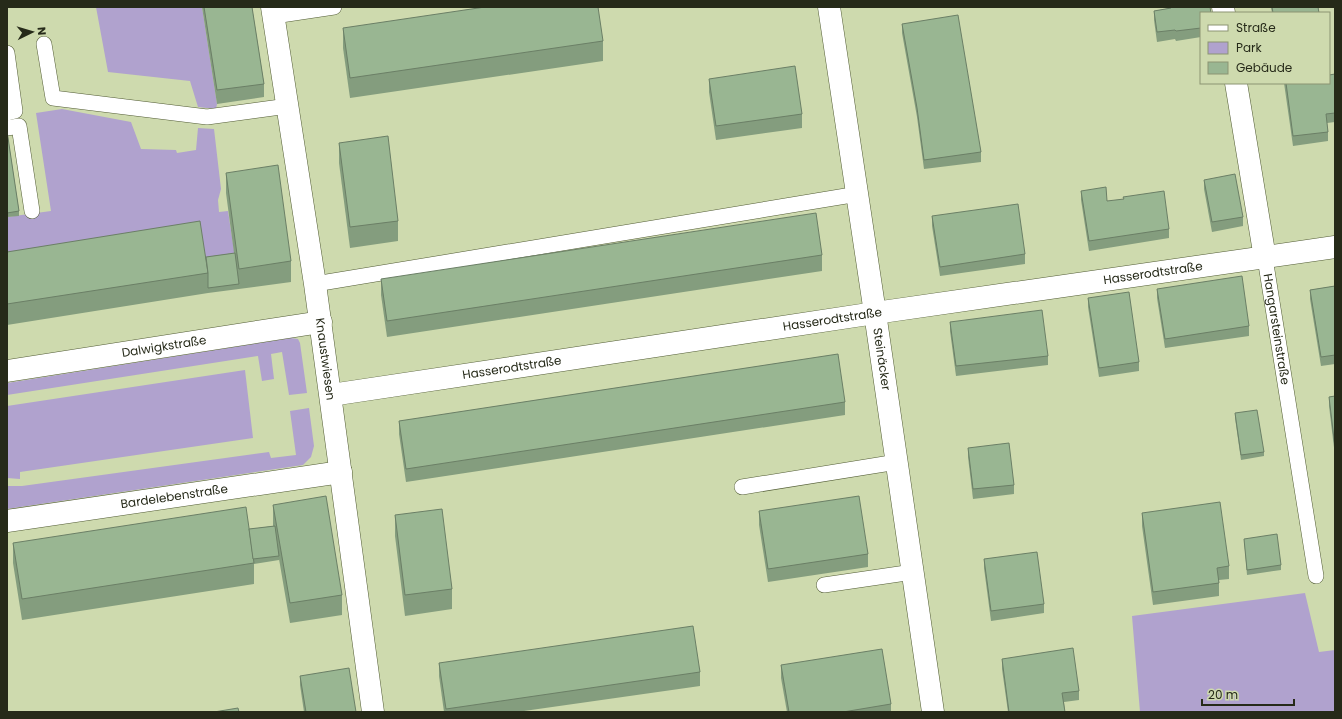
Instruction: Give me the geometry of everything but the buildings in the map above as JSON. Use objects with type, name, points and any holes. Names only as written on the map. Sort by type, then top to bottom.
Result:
[{"type":"street","name":"Steinäcker","points":[[830,7],[913,572],[932,712]]},
{"type":"street","name":"Knaustwiesen","points":[[273,11],[321,322],[373,712]]},
{"type":"street","name":"Hangarsteinstraße","points":[[1236,84],[1265,258]]},
{"type":"street","name":"Hasserodtstraße","points":[[331,395],[875,313],[1335,247]]},
{"type":"street","name":"Dalwigkstraße","points":[[7,371],[321,322]]},
{"type":"street","name":"Bardelebenstraße","points":[[7,521],[341,472]]},
{"type":"lane","points":[[273,11],[334,7]]},
{"type":"lane","points":[[44,44],[53,98],[207,117],[288,106]]},
{"type":"lane","points":[[7,53],[16,111],[7,113]]},
{"type":"lane","points":[[7,128],[19,126],[32,211]]},
{"type":"lane","points":[[315,284],[858,194]]},
{"type":"lane","name":"Hangarsteinstraße","points":[[1265,258],[1316,576]]},
{"type":"lane","points":[[742,487],[897,462]]},
{"type":"lane","points":[[824,585],[913,572]]},
{"type":"green space","points":[[96,7],[202,7],[217,104],[216,109],[198,107],[190,81],[108,72]]},
{"type":"green space","points":[[62,109],[131,122],[141,149],[176,150],[177,153],[196,150],[198,128],[214,129],[221,189],[218,200],[219,212],[228,211],[235,257],[7,272],[7,217],[51,211],[36,113]]},
{"type":"green space","points":[[291,338],[298,339],[300,343],[307,393],[289,395],[282,352],[271,354],[274,379],[262,381],[258,356],[7,395],[7,383]]},
{"type":"green space","points":[[245,370],[253,438],[20,472],[20,479],[7,478],[7,406]]},
{"type":"green space","points":[[309,408],[314,446],[311,457],[303,465],[7,509],[7,486],[22,486],[269,452],[271,458],[296,455],[290,411]]},
{"type":"green space","points":[[1305,593],[1319,652],[1335,650],[1335,712],[1140,712],[1132,616]]}]
